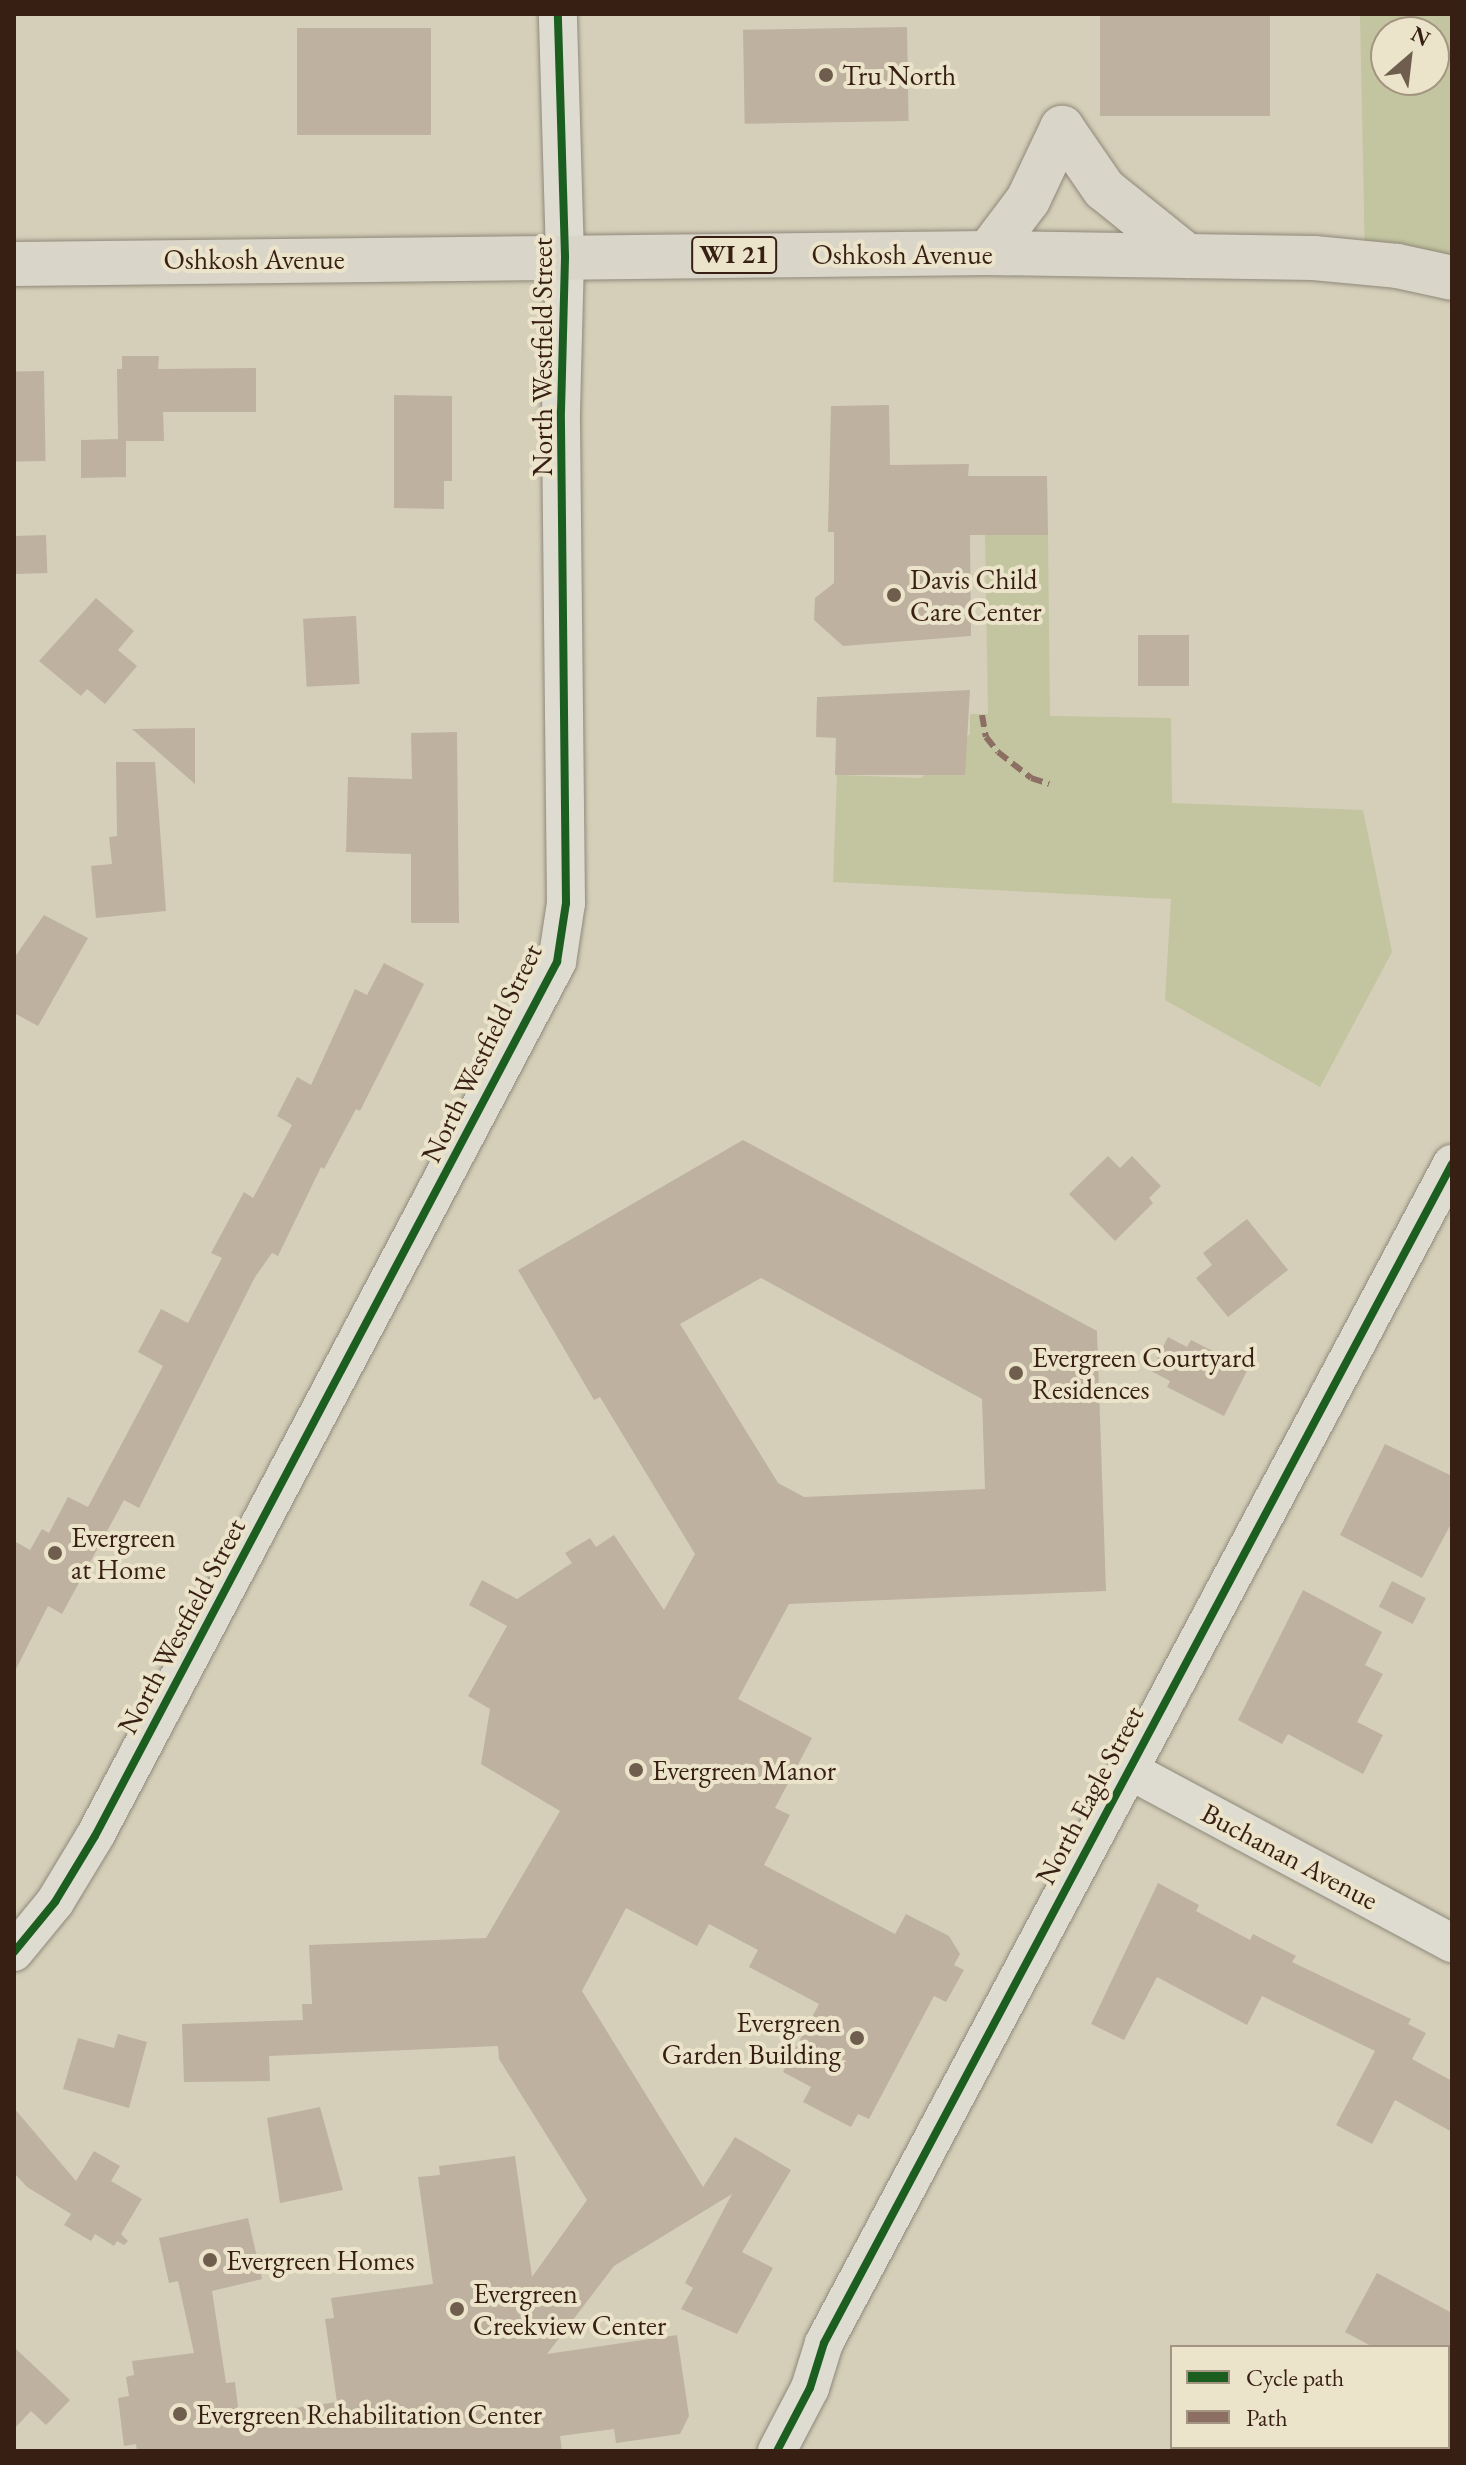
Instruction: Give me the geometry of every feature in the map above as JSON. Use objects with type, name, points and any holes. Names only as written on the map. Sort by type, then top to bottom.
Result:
[{"type":"main road","points":[[988,253],[1028,200],[1062,128],[1104,189],[1187,256]]},
{"type":"main road","name":"Oshkosh Avenue","points":[[14,264],[988,253],[1365,262],[1452,278]]},
{"type":"street","name":"North Westfield Street","points":[[14,1952],[55,1902],[99,1830],[557,962],[566,903],[565,256],[558,14]]},
{"type":"street","name":"North Eagle Street","points":[[777,2451],[810,2388],[824,2343],[1127,1769],[1452,1164]]},
{"type":"street","name":"Buchanan Avenue","points":[[1127,1769],[1452,1943]]},
{"type":"green space","points":[[1360,14],[1452,14],[1452,278],[1365,262]]},
{"type":"green space","points":[[985,535],[1048,535],[1050,716],[1171,718],[1172,803],[1363,810],[1392,952],[1320,1087],[1165,1000],[1171,899],[833,882],[837,775],[921,778],[970,734],[970,714],[988,714]]},
{"type":"building","points":[[1100,14],[1270,14],[1270,116],[1100,116]]},
{"type":"building","name":"Tru North","points":[[907,27],[909,121],[745,124],[743,30]]},
{"type":"building","points":[[297,28],[431,28],[431,135],[297,135]]},
{"type":"building","points":[[122,356],[159,356],[158,369],[256,368],[256,412],[163,412],[164,441],[126,441],[126,477],[81,478],[81,440],[118,439],[117,369],[122,369]]},
{"type":"building","points":[[44,371],[46,461],[16,462],[14,372]]},
{"type":"building","points":[[394,395],[452,396],[452,481],[444,481],[444,509],[394,508]]},
{"type":"building","name":"Davis Child Care Center","points":[[889,405],[890,465],[969,464],[968,476],[1047,476],[1048,535],[970,535],[971,636],[843,646],[814,620],[815,598],[834,583],[834,532],[828,532],[831,406]]},
{"type":"building","points":[[46,535],[47,573],[15,574],[14,536]]},
{"type":"building","points":[[96,598],[134,631],[118,650],[137,666],[105,704],[87,689],[81,696],[39,661]]},
{"type":"building","points":[[356,616],[360,684],[307,687],[303,619]]},
{"type":"building","points":[[1138,635],[1189,635],[1189,686],[1138,686]]},
{"type":"building","points":[[970,690],[965,775],[835,775],[836,738],[816,737],[817,697]]},
{"type":"building","points":[[195,728],[195,784],[132,729]]},
{"type":"building","points":[[457,732],[459,923],[411,923],[411,854],[346,852],[348,777],[412,779],[411,733]]},
{"type":"building","points":[[116,762],[155,762],[166,911],[96,918],[91,866],[112,864],[109,837],[117,836]]},
{"type":"building","points":[[44,915],[88,938],[38,1026],[14,1013],[14,958]]},
{"type":"building","points":[[384,963],[424,984],[360,1111],[356,1109],[324,1169],[321,1167],[278,1256],[272,1253],[255,1277],[139,1508],[124,1500],[62,1614],[48,1606],[14,1673],[14,1541],[30,1550],[42,1529],[49,1533],[68,1497],[88,1507],[163,1366],[138,1352],[161,1309],[188,1323],[222,1258],[211,1253],[244,1192],[253,1198],[292,1125],[277,1116],[297,1077],[311,1085],[355,989],[367,995]]},
{"type":"building","points":[[743,1140],[1097,1331],[1106,1591],[789,1604],[738,1699],[812,1738],[775,1808],[790,1815],[764,1865],[895,1934],[906,1914],[949,1936],[960,1954],[954,1965],[964,1970],[946,2002],[934,1996],[869,2119],[858,2114],[851,2127],[803,2102],[811,2087],[783,2072],[819,2004],[749,1967],[758,1950],[709,1924],[697,1946],[626,1908],[582,1991],[703,2187],[735,2137],[791,2170],[742,2252],[773,2268],[737,2334],[681,2309],[693,2288],[685,2283],[732,2194],[614,2266],[547,2354],[677,2335],[689,2416],[680,2434],[616,2443],[614,2429],[560,2436],[562,2451],[137,2451],[136,2444],[124,2446],[118,2398],[129,2396],[126,2377],[134,2375],[132,2361],[194,2353],[178,2281],[169,2283],[159,2238],[248,2218],[262,2279],[212,2291],[226,2383],[235,2382],[239,2416],[337,2402],[325,2319],[334,2318],[331,2298],[433,2284],[418,2177],[440,2175],[439,2166],[515,2156],[532,2277],[587,2200],[499,2059],[498,2046],[269,2056],[270,2081],[184,2082],[182,2024],[303,2020],[302,2004],[312,2004],[309,1945],[486,1938],[560,1811],[481,1764],[490,1709],[468,1696],[507,1626],[469,1605],[482,1580],[517,1599],[572,1563],[565,1553],[590,1538],[596,1547],[614,1535],[664,1610],[695,1554],[600,1397],[594,1400],[518,1270]],"holes":[[[761,1278],[982,1399],[985,1489],[804,1497],[778,1483],[680,1324]]]},
{"type":"building","points":[[1108,1156],[1120,1168],[1132,1156],[1161,1186],[1149,1198],[1153,1203],[1115,1241],[1069,1194]]},
{"type":"building","points":[[1247,1219],[1288,1270],[1228,1317],[1196,1278],[1212,1265],[1203,1253]]},
{"type":"building","points":[[1168,1337],[1187,1347],[1191,1340],[1248,1369],[1224,1416],[1167,1387],[1170,1381],[1151,1371]]},
{"type":"building","points":[[1385,1444],[1452,1476],[1452,1522],[1422,1578],[1340,1535]]},
{"type":"building","points":[[1392,1581],[1426,1598],[1413,1624],[1379,1607]]},
{"type":"building","points":[[1303,1590],[1382,1632],[1365,1665],[1383,1674],[1357,1722],[1383,1735],[1363,1774],[1288,1734],[1282,1744],[1238,1720]]},
{"type":"building","points":[[1158,1883],[1199,1905],[1196,1911],[1250,1940],[1253,1934],[1296,1956],[1292,1962],[1411,2019],[1408,2024],[1426,2033],[1412,2059],[1452,2081],[1452,2132],[1395,2100],[1372,2144],[1336,2125],[1375,2051],[1262,1996],[1247,2025],[1157,1977],[1124,2040],[1091,2024]]},
{"type":"building","points":[[118,2034],[147,2042],[129,2108],[63,2089],[78,2038],[114,2048]]},
{"type":"building","name":"Evergreen Homes","points":[[320,2107],[343,2190],[280,2203],[267,2118]]},
{"type":"building","points":[[14,2108],[76,2181],[94,2151],[120,2166],[111,2181],[142,2199],[121,2234],[128,2241],[124,2245],[117,2241],[114,2246],[95,2234],[91,2241],[64,2225],[71,2214],[27,2187],[14,2173]]},
{"type":"building","points":[[1377,2273],[1452,2313],[1452,2347],[1369,2345],[1345,2332]]},
{"type":"building","points":[[14,2347],[70,2400],[46,2425],[31,2411],[14,2429]]},
{"type":"marked path","points":[[982,715],[986,737],[998,752],[1031,778],[1049,784]]},
{"type":"cycle path","points":[[14,1952],[55,1902],[95,1836],[557,962],[566,903],[561,411],[565,256],[558,14]]},
{"type":"cycle path","points":[[777,2451],[810,2388],[824,2343],[1452,1164]]},
{"type":"place","name":"Tru North","points":[[826,75]]},
{"type":"place","name":"Davis Child Care Center","points":[[894,595]]},
{"type":"place","name":"Evergreen Courtyard Residences","points":[[1016,1373]]},
{"type":"place","name":"Evergreen at Home","points":[[55,1553]]},
{"type":"place","name":"Evergreen Manor","points":[[636,1770]]},
{"type":"place","name":"Evergreen Garden Building","points":[[857,2038]]},
{"type":"place","name":"Evergreen Homes","points":[[210,2260]]},
{"type":"place","name":"Evergreen Creekview Center","points":[[457,2309]]},
{"type":"place","name":"Evergreen Rehabilitation Center","points":[[180,2414]]}]
